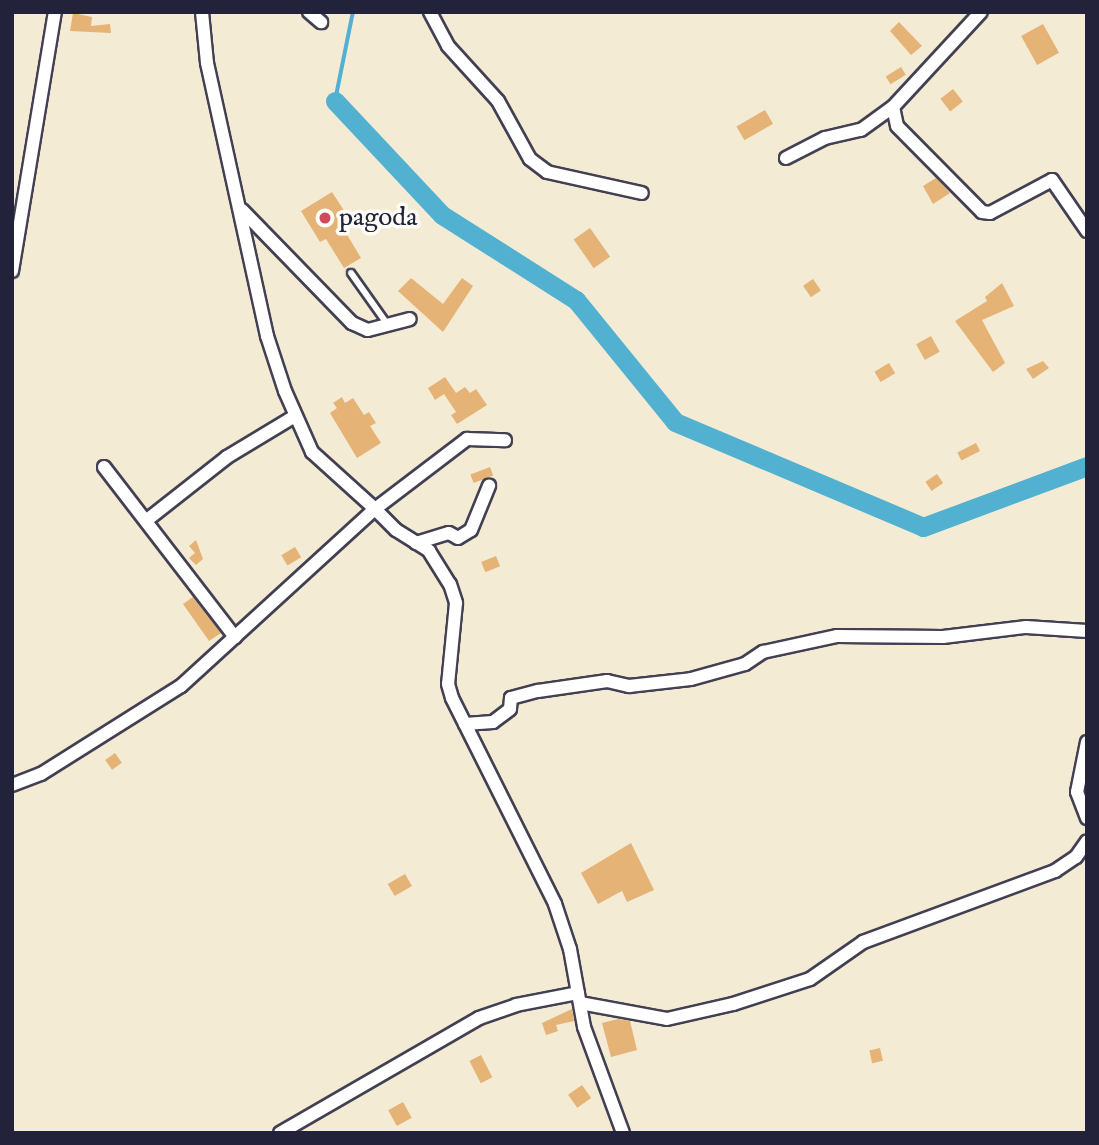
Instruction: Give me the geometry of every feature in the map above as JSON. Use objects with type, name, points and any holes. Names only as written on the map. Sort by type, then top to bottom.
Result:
[{"type":"street","points":[[12,271],[55,12]]},
{"type":"street","points":[[202,12],[207,63],[267,336],[295,416],[312,452],[444,569],[453,594],[448,684],[465,724],[555,904],[591,1051],[623,1133]]},
{"type":"street","points":[[309,12],[321,22]]},
{"type":"street","points":[[430,12],[448,46],[498,101],[530,159],[547,172],[642,193]]},
{"type":"street","points":[[786,158],[825,138],[861,130],[893,107],[981,12]]},
{"type":"street","points":[[893,107],[897,126],[982,212],[990,214],[1052,180],[1087,231]]},
{"type":"street","points":[[239,206],[267,240],[352,323],[368,330],[410,319]]},
{"type":"street","points":[[148,520],[227,457],[295,416]]},
{"type":"street","points":[[12,785],[41,774],[181,686],[375,509],[467,439],[505,440]]},
{"type":"street","points":[[104,467],[148,520],[235,638]]},
{"type":"street","points":[[416,543],[449,533],[458,538],[471,530],[489,486]]},
{"type":"street","points":[[465,724],[492,722],[510,709],[511,698],[538,691],[607,681],[629,686],[691,678],[745,664],[763,652],[837,636],[943,637],[1026,627],[1087,631]]},
{"type":"street","points":[[1087,742],[1077,792],[1087,818]]},
{"type":"street","points":[[280,1133],[479,1018],[516,1005],[579,998],[667,1018],[733,1004],[810,979],[863,942],[1055,871],[1076,857],[1087,841]]},
{"type":"lane","points":[[351,273],[389,326]]},
{"type":"building","points":[[73,13],[92,17],[91,26],[110,24],[111,33],[70,31]]},
{"type":"building","points":[[899,22],[922,46],[911,55],[890,31]]},
{"type":"building","points":[[1043,24],[1059,53],[1037,65],[1021,36]]},
{"type":"building","points":[[901,67],[906,75],[891,84],[886,77]]},
{"type":"building","points":[[953,89],[963,102],[950,111],[940,99]]},
{"type":"building","points":[[765,110],[773,124],[744,140],[736,126]]},
{"type":"building","points":[[936,178],[950,193],[933,204],[923,186]]},
{"type":"building","points":[[332,192],[352,223],[343,228],[361,258],[344,268],[326,239],[320,242],[301,211]]},
{"type":"building","points":[[590,228],[610,257],[594,268],[574,239]]},
{"type":"building","points":[[411,278],[443,304],[462,278],[473,286],[443,332],[398,291]]},
{"type":"building","points":[[813,279],[821,291],[811,297],[803,286]]},
{"type":"building","points":[[1002,283],[1014,306],[982,320],[1005,363],[993,372],[955,321],[987,301],[985,297]]},
{"type":"building","points":[[931,336],[940,352],[925,360],[916,344]]},
{"type":"building","points":[[1043,361],[1049,368],[1033,379],[1026,369]]},
{"type":"building","points":[[889,363],[895,373],[881,382],[874,372]]},
{"type":"building","points":[[445,377],[456,393],[465,387],[470,393],[476,389],[487,405],[457,424],[451,415],[456,412],[444,394],[435,400],[428,388]]},
{"type":"building","points":[[342,397],[345,403],[353,398],[364,415],[369,412],[376,423],[370,426],[381,443],[357,458],[330,413],[337,408],[333,403]]},
{"type":"building","points":[[976,443],[980,451],[961,461],[957,453]]},
{"type":"building","points":[[490,467],[493,475],[474,483],[470,475]]},
{"type":"building","points":[[937,474],[943,483],[932,491],[925,482]]},
{"type":"building","points":[[196,540],[203,559],[196,565],[189,558],[195,553],[189,546]]},
{"type":"building","points":[[295,547],[301,557],[287,566],[281,555]]},
{"type":"building","points":[[496,556],[500,566],[485,572],[481,562]]},
{"type":"building","points":[[193,597],[221,633],[209,641],[183,604]]},
{"type":"building","points":[[115,753],[122,763],[112,770],[105,760]]},
{"type":"building","points":[[631,843],[654,890],[627,902],[622,891],[598,904],[581,873]]},
{"type":"building","points":[[405,874],[412,886],[395,896],[388,884]]},
{"type":"building","points":[[572,1009],[574,1021],[556,1025],[558,1031],[546,1035],[542,1023]]},
{"type":"building","points":[[618,1019],[630,1021],[637,1050],[611,1057],[602,1023]]},
{"type":"building","points":[[880,1048],[883,1061],[872,1063],[869,1050]]},
{"type":"building","points":[[481,1055],[492,1077],[481,1083],[469,1061]]},
{"type":"building","points":[[582,1085],[591,1098],[577,1108],[568,1095]]},
{"type":"building","points":[[403,1102],[412,1118],[397,1126],[388,1110]]},
{"type":"waterway","points":[[335,101],[353,12]]},
{"type":"waterway","points":[[335,101],[442,215],[576,300],[675,422],[923,527],[1087,466]]},
{"type":"place","name":"pagoda","points":[[325,218]]}]
